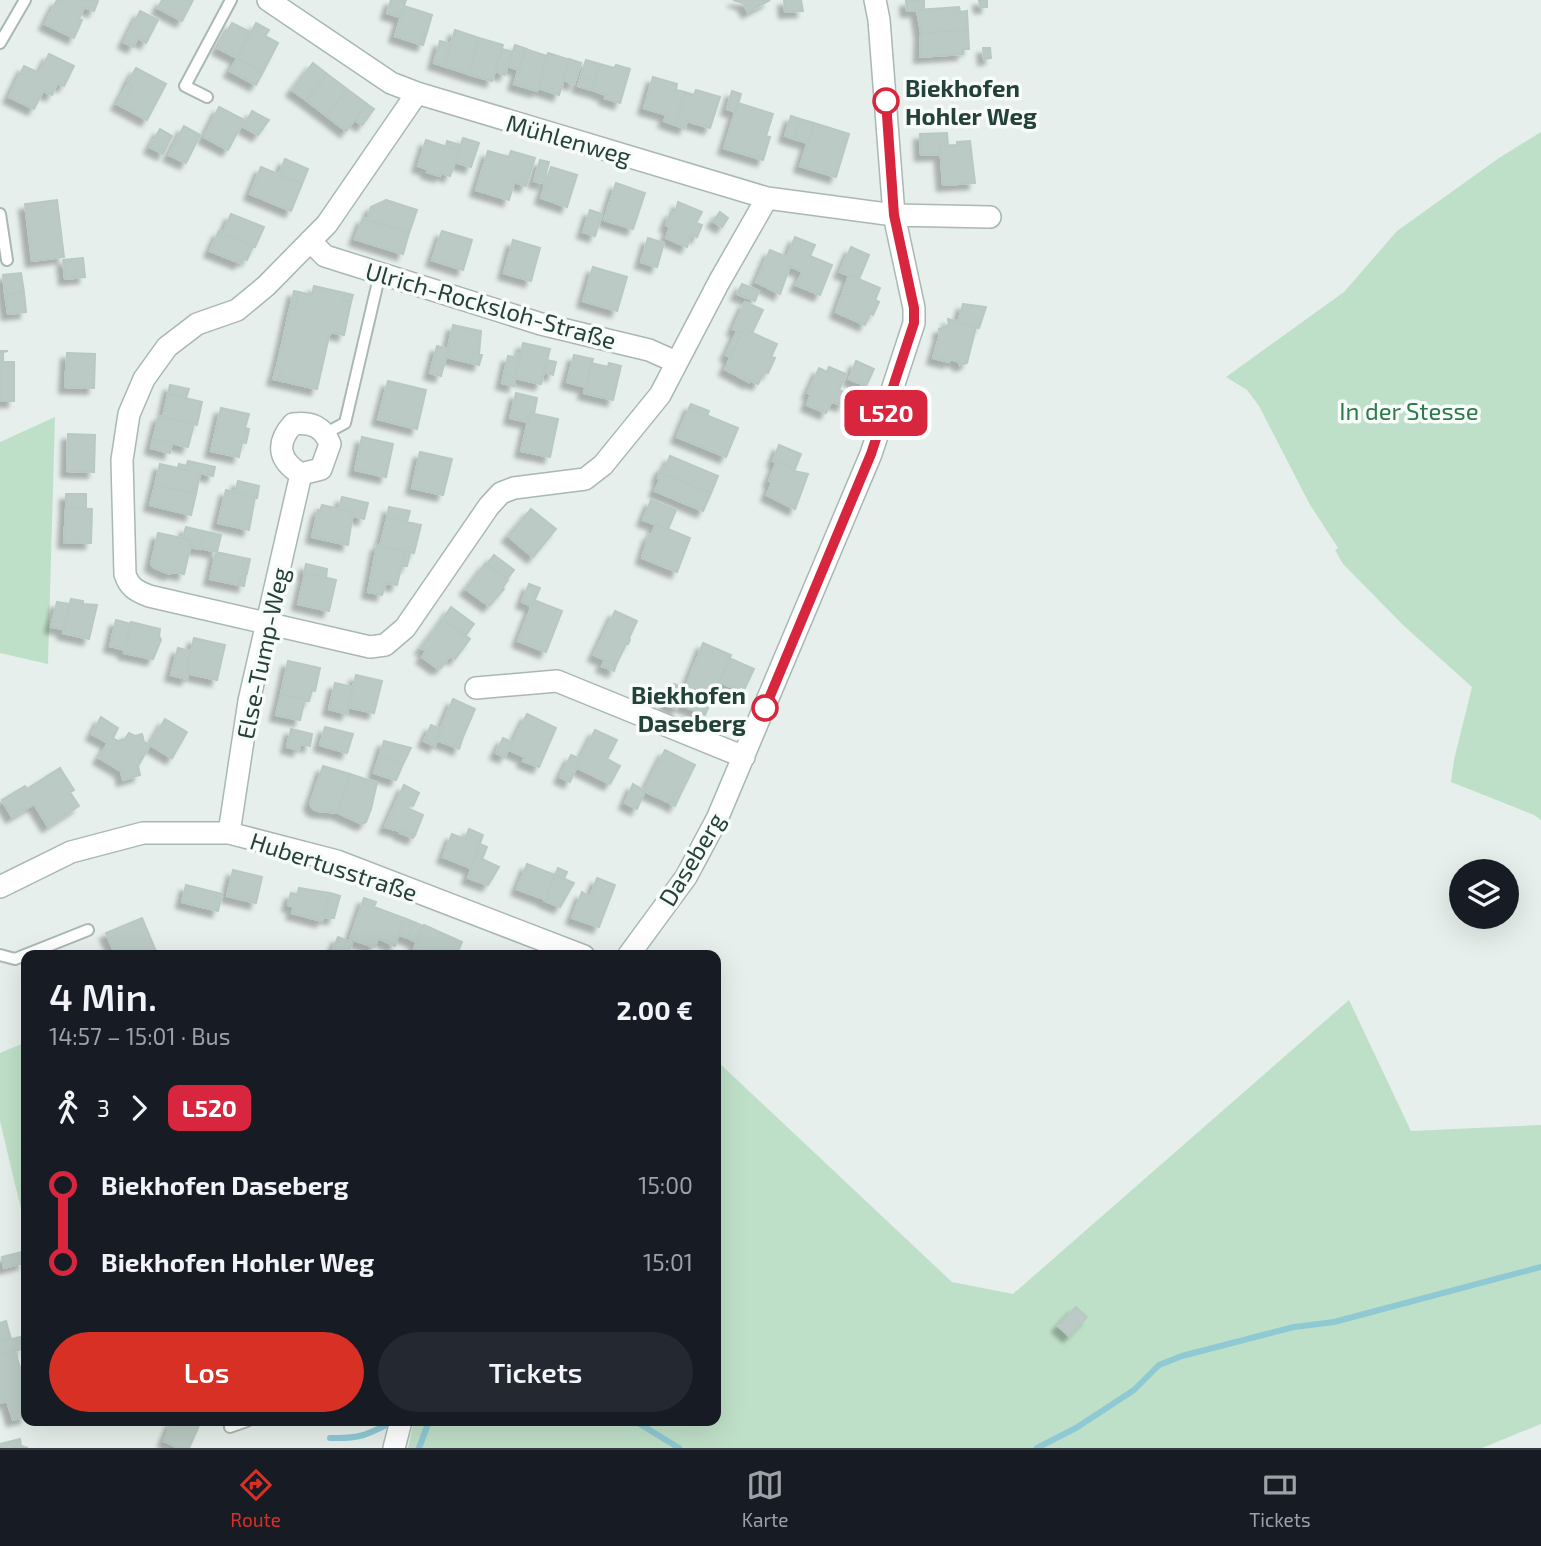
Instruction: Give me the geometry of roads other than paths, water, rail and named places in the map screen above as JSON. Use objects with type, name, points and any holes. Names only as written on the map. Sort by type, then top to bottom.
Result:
[{"type":"street","name":"Mühlenweg","points":[[268,0],[391,83],[416,93],[767,198],[894,215],[990,217]]},
{"type":"street","name":"Daseberg","points":[[632,950],[686,877],[717,819],[867,465],[909,343],[914,323],[914,308],[894,215],[879,20],[875,0]]},
{"type":"street","points":[[416,93],[327,225],[266,286],[237,310],[197,324],[167,347],[144,379],[129,414],[122,460],[122,531],[128,585],[149,596],[267,624],[370,647],[385,645],[405,628],[489,506],[501,494],[514,488],[573,481],[594,474],[660,396],[767,198]]},
{"type":"street","name":"Ulrich-Rocksloh-Straße","points":[[310,241],[326,256],[541,324],[649,350],[676,362]]},
{"type":"street","points":[[306,423],[317,426],[326,433],[330,444],[328,456],[321,469],[302,474],[288,467],[283,456],[282,443],[293,424],[306,423]]},
{"type":"street","name":"Else-Tump-Weg","points":[[229,833],[249,701],[302,474]]},
{"type":"street","points":[[475,688],[557,681],[744,757]]},
{"type":"street","name":"Hubertusstraße","points":[[0,887],[71,852],[143,833],[229,833],[337,861],[568,950]]},
{"type":"street","points":[[394,1448],[400,1426]]},
{"type":"lane","points":[[0,43],[25,0]]},
{"type":"lane","points":[[207,97],[186,86],[231,0]]},
{"type":"lane","points":[[0,214],[7,260]]},
{"type":"lane","points":[[326,433],[345,423],[380,273]]},
{"type":"lane","points":[[38,950],[88,930]]},
{"type":"lane","points":[[0,955],[15,959],[21,957]]},
{"type":"waterway","points":[[1037,1448],[1076,1428],[1134,1390],[1159,1365],[1182,1356],[1294,1327],[1334,1322],[1541,1267]]},
{"type":"waterway","points":[[330,1438],[362,1435],[384,1426]]},
{"type":"waterway","points":[[419,1448],[427,1426]]},
{"type":"waterway","points":[[643,1426],[679,1448]]},
{"type":"place","name":"Biekhofen Hohler Weg","points":[[886,101]]},
{"type":"place","name":"Biekhofen Daseberg","points":[[765,708]]},
{"type":"park label","name":"In der Stesse","points":[[1409,410]]}]
